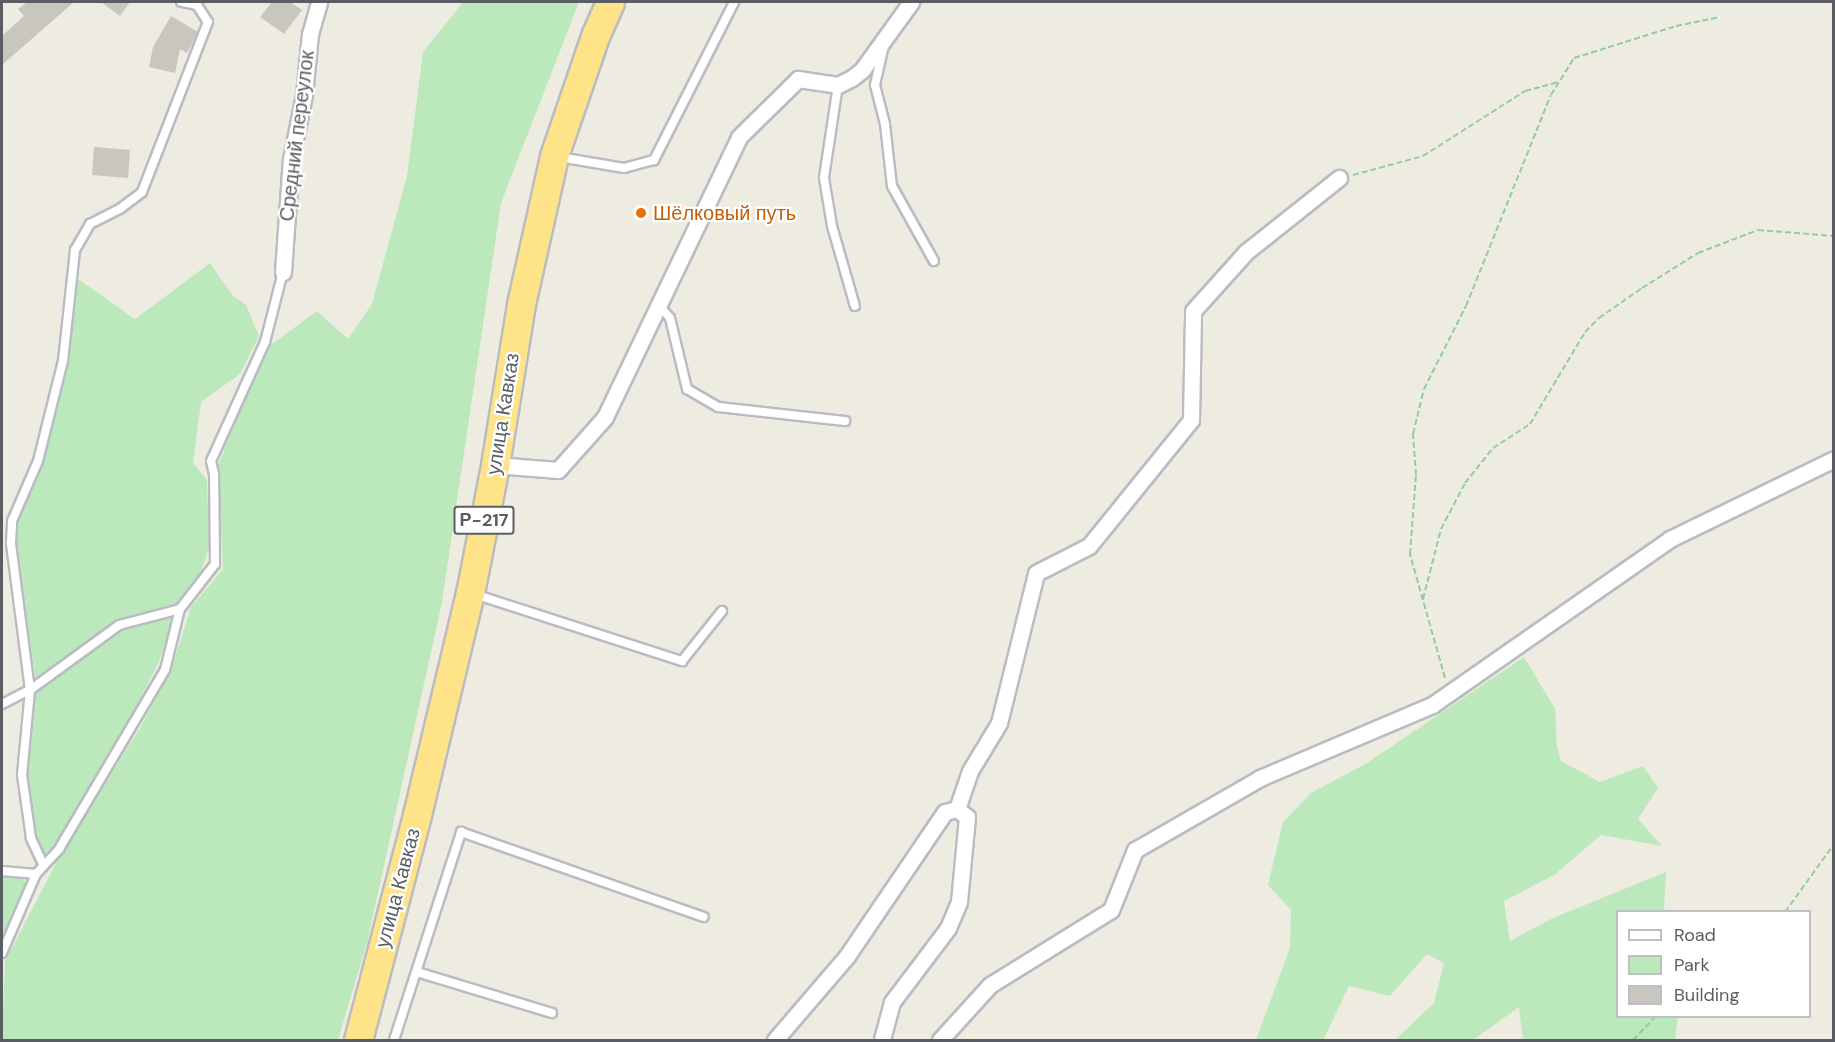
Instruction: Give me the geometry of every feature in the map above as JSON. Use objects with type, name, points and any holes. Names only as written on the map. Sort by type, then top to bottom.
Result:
[{"type":"highway","name":"улица Кавказ","points":[[358,1041],[417,815],[470,593],[495,465],[520,304],[554,156],[595,36],[610,2]]},
{"type":"street","name":"Средний переулок","points":[[283,272],[291,159],[304,95],[310,34],[319,2]]},
{"type":"street","points":[[495,465],[558,470],[605,417],[739,138],[798,79],[838,85],[862,70],[911,2]]},
{"type":"street","points":[[957,809],[970,771],[999,723],[1036,573],[1089,546],[1191,420],[1193,311],[1246,252],[1339,178]]},
{"type":"street","points":[[940,1041],[990,985],[1111,910],[1135,850],[1260,778],[1432,705],[1670,538],[1833,459]]},
{"type":"street","points":[[775,1041],[847,956],[945,812],[957,809]]},
{"type":"street","points":[[882,1041],[892,1002],[948,928],[959,902],[967,818],[957,809]]},
{"type":"lane","points":[[44,864],[31,838],[22,775],[30,690],[11,543],[12,521],[38,461],[63,361],[75,250],[90,224],[121,208],[142,192],[208,22],[197,5],[181,2]]},
{"type":"lane","points":[[554,156],[624,168],[654,160],[734,2]]},
{"type":"lane","points":[[886,35],[875,85],[885,124],[892,186],[934,261]]},
{"type":"lane","points":[[838,85],[824,178],[832,226],[855,306]]},
{"type":"lane","points":[[2,953],[36,874],[59,849],[165,669],[180,609],[215,564],[214,474],[211,461],[265,342],[283,272]]},
{"type":"lane","points":[[658,304],[670,318],[687,389],[718,407],[844,421]]},
{"type":"lane","points":[[470,593],[682,661],[722,611]]},
{"type":"lane","points":[[2,704],[30,690],[120,625],[180,609]]},
{"type":"lane","points":[[394,1041],[460,832],[704,917]]},
{"type":"lane","points":[[2,871],[36,874]]},
{"type":"lane","points":[[417,972],[552,1013]]},
{"type":"path","points":[[1450,693],[1410,554],[1416,475],[1413,434],[1424,389],[1466,306],[1551,95],[1574,58],[1594,49],[1676,26],[1720,17]]},
{"type":"path","points":[[1339,178],[1423,156],[1525,91],[1559,82]]},
{"type":"path","points":[[1423,602],[1441,529],[1465,483],[1493,448],[1530,424],[1585,332],[1599,318],[1698,253],[1758,230],[1833,236]]},
{"type":"path","points":[[1786,910],[1833,844]]},
{"type":"path","points":[[1634,1041],[1655,1018]]},
{"type":"green space","points":[[463,2],[579,2],[501,203],[442,602],[367,943],[338,1040],[2,1040],[5,961],[56,863],[140,728],[171,670],[191,607],[223,569],[218,465],[265,349],[317,311],[348,339],[372,304],[407,176],[423,52]]},
{"type":"green space","points":[[210,263],[233,296],[246,305],[259,336],[240,374],[201,402],[193,463],[207,480],[209,548],[201,571],[180,603],[118,622],[41,678],[35,676],[16,546],[17,517],[42,462],[64,378],[78,279],[135,319]]},
{"type":"green space","points":[[176,616],[158,664],[134,711],[55,845],[45,853],[40,850],[34,840],[25,777],[34,696],[72,661],[121,628]]},
{"type":"green space","points":[[1524,657],[1555,709],[1557,747],[1561,761],[1600,782],[1643,766],[1658,788],[1638,819],[1662,846],[1601,835],[1554,875],[1504,901],[1510,941],[1553,918],[1666,872],[1664,910],[1616,910],[1616,1018],[1678,1018],[1675,1040],[1523,1040],[1519,1007],[1473,1040],[1395,1040],[1434,1003],[1444,963],[1427,954],[1390,996],[1349,986],[1323,1040],[1256,1040],[1290,948],[1291,910],[1268,885],[1283,822],[1311,793],[1367,763]]},
{"type":"green space","points":[[2,874],[14,874],[23,878],[28,885],[26,895],[2,941]]},
{"type":"building","points":[[27,2],[74,2],[2,65],[2,36],[24,16],[18,9]]},
{"type":"building","points":[[101,2],[130,2],[120,16]]},
{"type":"building","points":[[272,2],[290,2],[302,10],[284,34],[260,17]]},
{"type":"building","points":[[171,16],[198,32],[187,53],[180,49],[175,73],[149,67],[153,47]]},
{"type":"building","points":[[94,147],[130,150],[128,178],[92,175]]},
{"type":"place","name":"Шёлковый путь","points":[[641,213]]}]
